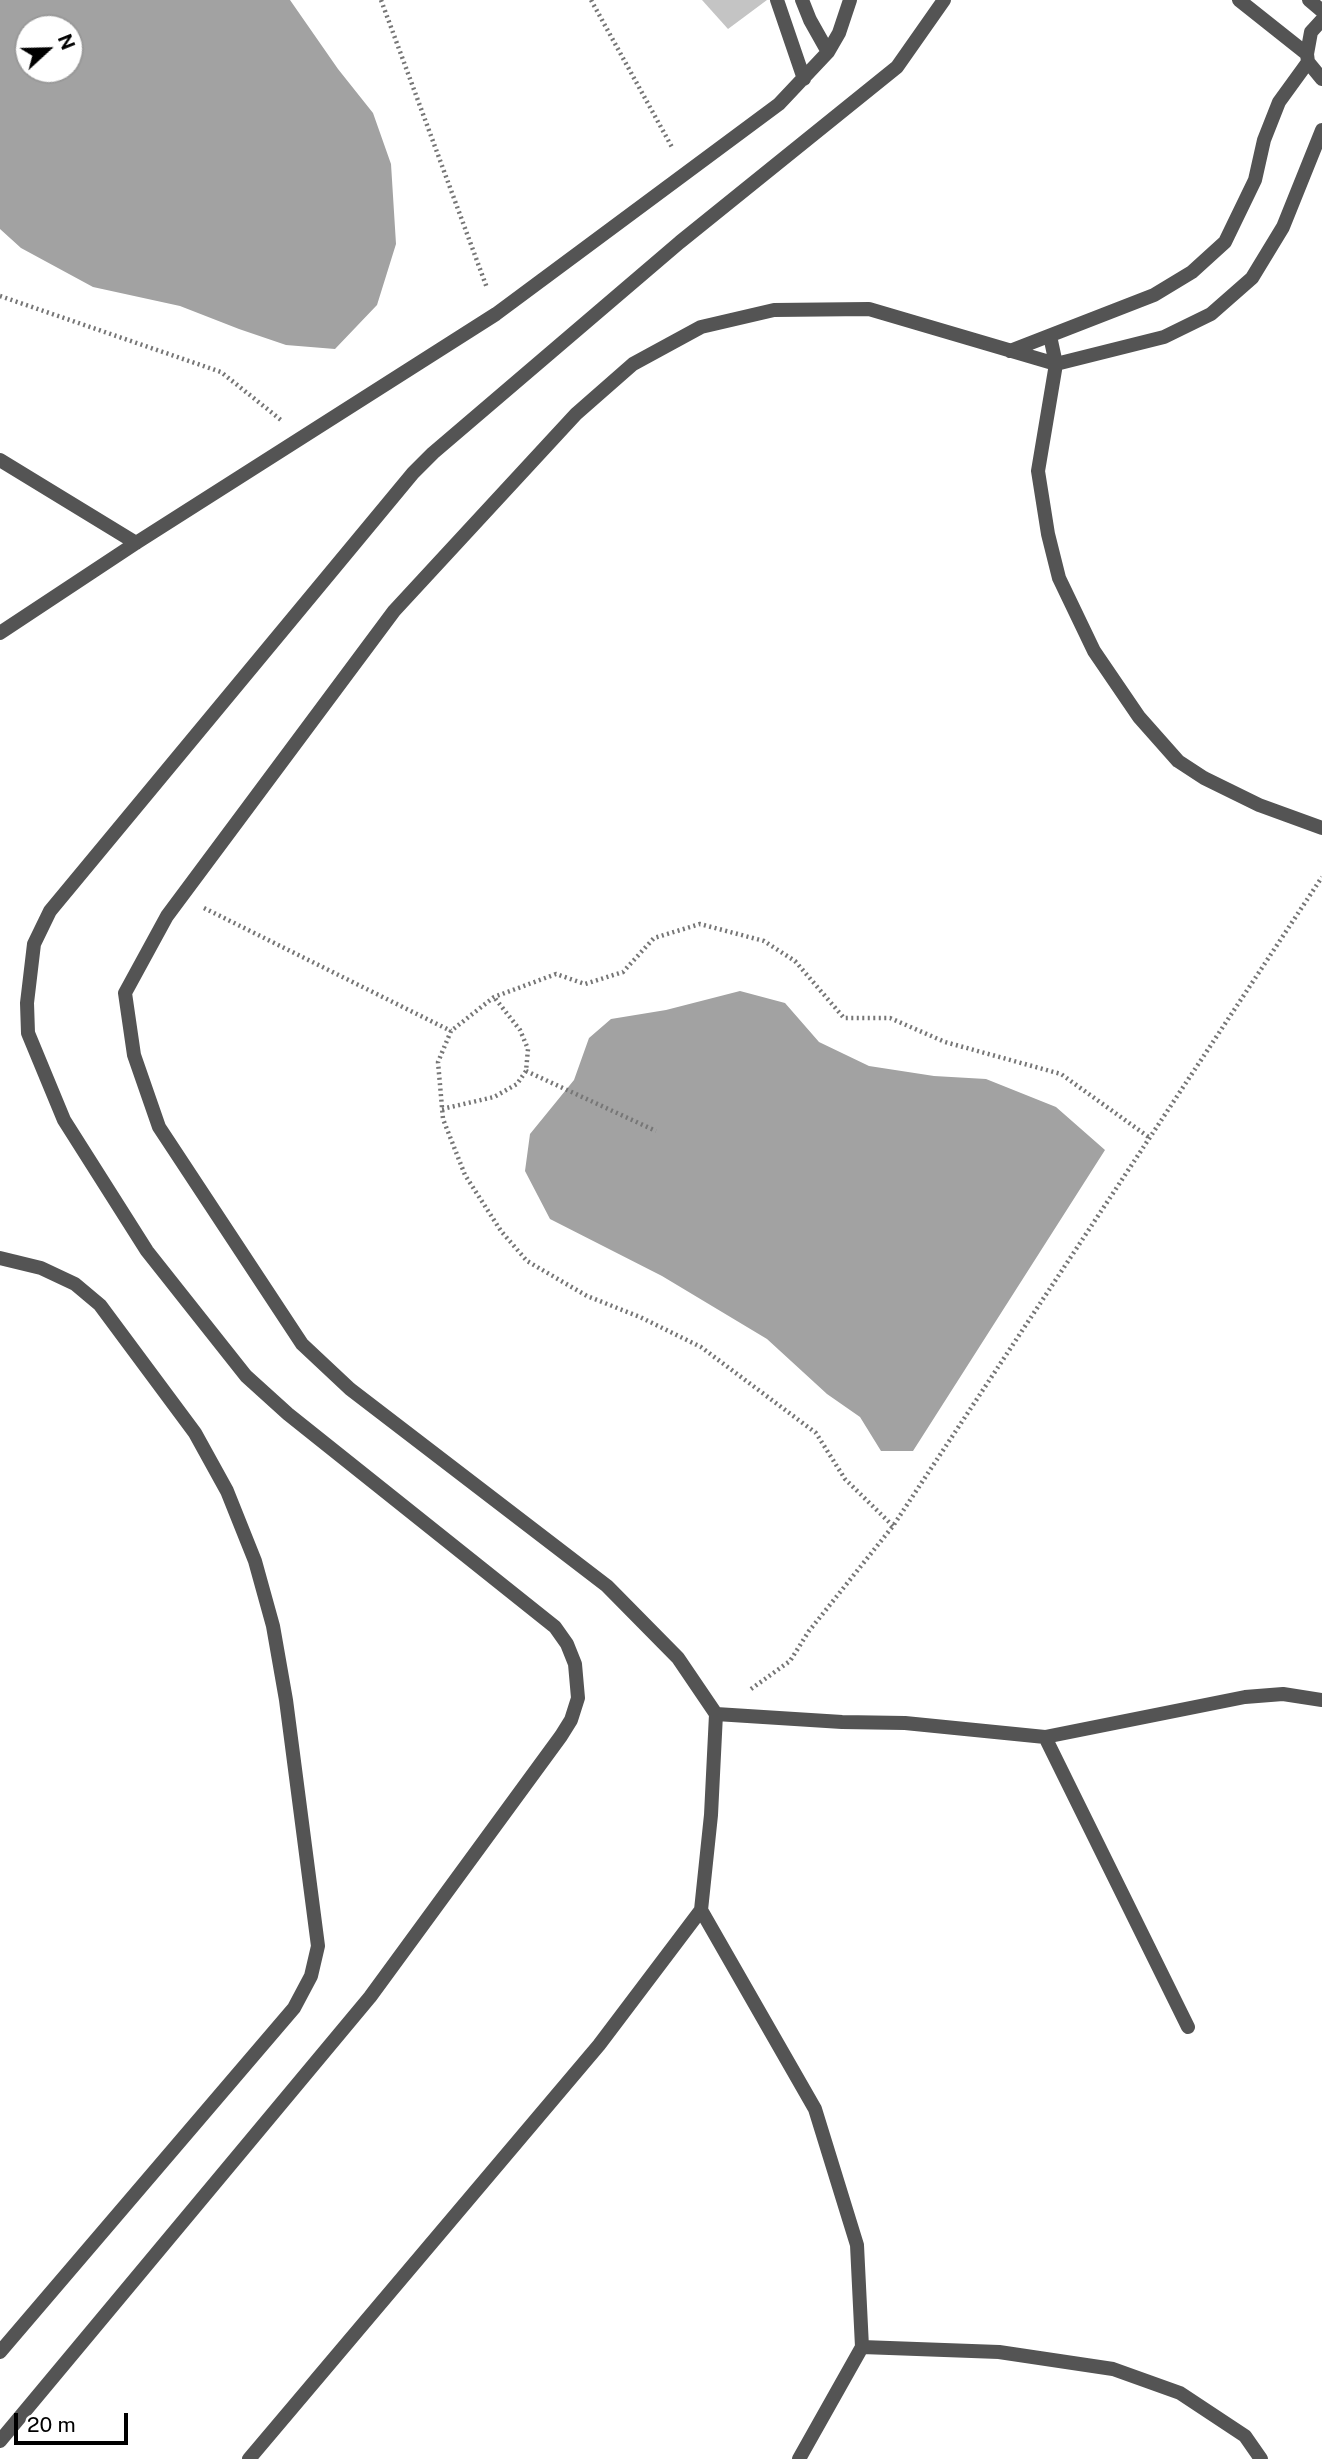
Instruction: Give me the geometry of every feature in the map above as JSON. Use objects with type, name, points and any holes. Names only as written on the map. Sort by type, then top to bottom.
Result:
[{"type":"street","points":[[777,0],[804,79]]},
{"type":"street","points":[[802,0],[828,52]]},
{"type":"street","points":[[0,633],[136,543],[496,314],[687,173],[779,104],[804,79],[828,52],[839,33],[850,0]]},
{"type":"street","points":[[0,2441],[370,1997],[561,1736],[571,1720],[578,1698],[575,1664],[567,1644],[555,1627],[288,1414],[246,1376],[147,1251],[64,1119],[28,1033],[27,1003],[34,944],[50,911],[413,473],[680,242],[897,67],[944,0]]},
{"type":"street","points":[[1239,0],[1307,58],[1322,79]]},
{"type":"street","points":[[1309,0],[1322,11]]},
{"type":"street","points":[[1010,351],[1154,295],[1192,272],[1225,242],[1255,180],[1264,140],[1279,103],[1307,58],[1311,32],[1322,20]]},
{"type":"street","points":[[249,2459],[599,2045],[701,1910],[711,1815],[716,1714],[678,1658],[607,1586],[350,1389],[302,1344],[159,1127],[134,1055],[125,993],[167,916],[394,611],[576,414],[633,364],[701,327],[774,310],[869,309],[1056,364],[1164,337],[1211,314],[1252,278],[1283,227],[1322,130]]},
{"type":"street","points":[[1050,336],[1056,364],[1038,471],[1048,534],[1059,578],[1094,651],[1139,717],[1178,761],[1204,778],[1259,806],[1322,828]]},
{"type":"street","points":[[0,460],[136,543]]},
{"type":"street","points":[[0,1258],[41,1268],[75,1284],[100,1305],[195,1433],[227,1491],[255,1561],[273,1626],[286,1700],[318,1946],[312,1976],[294,2008],[2,2347]]},
{"type":"street","points":[[716,1714],[905,1723],[1045,1737],[1245,1697],[1283,1694],[1322,1700]]},
{"type":"street","points":[[1045,1737],[1188,2027]]},
{"type":"street","points":[[701,1910],[815,2109],[857,2245],[862,2347],[799,2459]]},
{"type":"street","points":[[862,2347],[999,2352],[1113,2369],[1180,2393],[1245,2436],[1261,2459]]},
{"type":"path","points":[[382,0],[496,314]]},
{"type":"path","points":[[591,0],[687,173]]},
{"type":"path","points":[[0,296],[221,372],[302,437]]},
{"type":"path","points":[[716,1714],[790,1661],[809,1631],[893,1526],[1322,877]]},
{"type":"path","points":[[182,897],[451,1031]]},
{"type":"path","points":[[893,1526],[845,1479],[816,1433],[701,1347],[640,1317],[587,1296],[527,1261],[501,1231],[465,1175],[443,1119],[438,1062],[451,1031],[494,998],[556,974],[585,984],[623,972],[654,938],[700,923],[764,941],[795,961],[844,1018],[891,1018],[945,1042],[1062,1074],[1150,1138]]},
{"type":"path","points":[[442,1109],[494,1097],[517,1084],[526,1071],[528,1049],[520,1030],[494,998]]},
{"type":"path","points":[[526,1071],[656,1131]]},
{"type":"shaded area","points":[[0,0],[290,0],[338,69],[373,113],[391,164],[396,244],[377,305],[335,349],[286,345],[180,306],[93,287],[21,248],[0,229]]},
{"type":"shaded area","points":[[740,991],[785,1003],[819,1042],[869,1066],[934,1076],[986,1079],[1056,1107],[1105,1150],[913,1451],[881,1451],[860,1417],[827,1394],[767,1339],[662,1276],[550,1219],[525,1171],[530,1134],[574,1080],[589,1038],[611,1019],[666,1010]]},
{"type":"building","points":[[702,0],[767,0],[728,29]]}]
